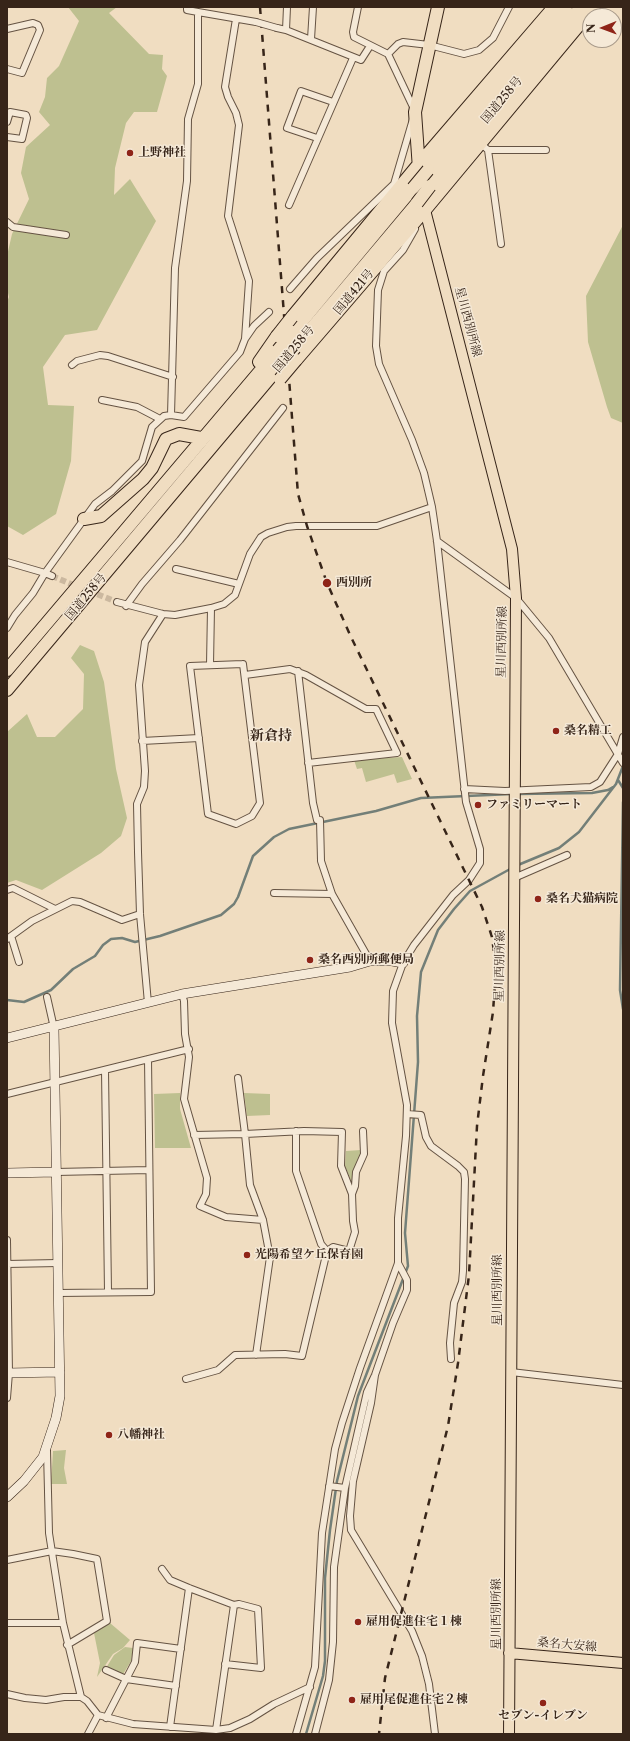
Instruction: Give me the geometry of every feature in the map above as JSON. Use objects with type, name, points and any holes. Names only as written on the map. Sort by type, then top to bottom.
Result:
[{"type":"highway","points":[[421,206],[423,168],[415,112],[438,7]]},
{"type":"highway","points":[[242,390],[277,336],[292,317],[423,168],[554,7]]},
{"type":"highway","name":"国道258号","points":[[7,670],[201,438],[294,332],[413,188],[423,168],[566,7]]},
{"type":"highway","name":"国道258号","points":[[7,690],[249,403],[280,373],[421,206],[430,186],[581,7]]},
{"type":"highway","points":[[421,206],[484,146],[594,7]]},
{"type":"highway","points":[[84,519],[101,516],[143,479],[152,468],[166,439],[179,434],[201,438]]},
{"type":"main road","name":"星川西別所線","points":[[421,206],[512,549],[516,598],[509,1734]]},
{"type":"main road","name":"桑名大安線","points":[[510,1653],[623,1663]]},
{"type":"street","points":[[187,7],[187,10],[256,22],[286,30],[361,60],[370,46]]},
{"type":"street","points":[[286,30],[287,7]]},
{"type":"street","points":[[311,39],[313,7]]},
{"type":"street","points":[[290,288],[316,258],[394,184],[415,112],[388,54],[358,40],[353,32],[358,7]]},
{"type":"street","points":[[388,54],[398,44],[403,42],[429,45],[464,54],[479,50],[494,38],[509,7]]},
{"type":"street","points":[[171,415],[175,268],[187,181],[188,119],[198,84],[198,12]]},
{"type":"street","points":[[236,18],[224,87],[236,113],[238,125],[228,216],[249,281],[245,339]]},
{"type":"street","points":[[7,28],[33,23],[38,25],[40,30],[22,73],[7,69]]},
{"type":"street","points":[[289,205],[353,58]]},
{"type":"street","points":[[317,138],[287,128],[301,91],[333,102]]},
{"type":"street","points":[[7,122],[10,112],[26,115],[27,118],[22,139],[7,137]]},
{"type":"street","points":[[501,244],[484,146],[546,150]]},
{"type":"street","points":[[296,1734],[310,1687],[316,1658],[319,1575],[330,1486],[342,1423],[400,1266],[399,1199],[407,1105],[392,1023],[393,991],[403,963],[414,945],[453,895],[469,880],[480,863],[480,849],[464,789],[437,541],[432,508],[424,473],[412,440],[379,364],[376,346],[378,290],[384,271],[403,250],[421,206]]},
{"type":"street","points":[[7,222],[14,227],[66,235]]},
{"type":"street","points":[[7,628],[95,504],[112,491],[142,461],[152,427],[160,419],[171,415],[184,417],[240,352],[245,339],[254,326],[269,312]]},
{"type":"street","points":[[72,364],[77,361],[94,357],[108,356],[173,377]]},
{"type":"street","points":[[102,400],[137,407],[160,419]]},
{"type":"street","points":[[126,606],[142,584],[180,540],[283,408]]},
{"type":"street","points":[[117,602],[126,606],[175,615],[211,608],[231,600],[239,584],[250,554],[261,537],[278,529],[296,526],[377,526],[432,508]]},
{"type":"street","points":[[437,541],[516,598],[549,638],[623,764]]},
{"type":"street","points":[[7,562],[52,576]]},
{"type":"street","points":[[176,569],[239,584]]},
{"type":"street","points":[[210,665],[211,608]]},
{"type":"street","points":[[148,1003],[144,945],[140,914],[137,804],[144,787],[145,771],[139,685],[145,642],[163,614]]},
{"type":"street","points":[[243,664],[245,675],[260,803],[252,816],[236,824],[208,814],[190,666],[210,665],[243,664]]},
{"type":"street","points":[[245,675],[290,669],[298,671],[366,709],[376,709],[397,753],[308,763]]},
{"type":"street","points":[[298,671],[308,763],[321,829],[322,861],[332,894],[370,961]]},
{"type":"street","points":[[464,789],[505,790],[514,793],[591,787],[600,782],[618,754],[623,737]]},
{"type":"street","points":[[142,741],[199,738]]},
{"type":"street","points":[[514,878],[567,855]]},
{"type":"street","points":[[7,890],[13,888],[55,909]]},
{"type":"street","points":[[274,893],[332,894]]},
{"type":"street","points":[[19,962],[9,937],[32,921],[55,909],[76,901],[122,920],[140,914]]},
{"type":"street","points":[[7,1038],[54,1028],[182,994],[350,967],[370,961],[392,960],[403,963]]},
{"type":"street","points":[[182,994],[184,1001],[184,1034],[189,1049],[184,1099],[207,1178],[206,1194],[200,1206],[226,1217],[262,1220]]},
{"type":"street","points":[[7,1497],[31,1473],[43,1457],[48,1445],[58,1406],[60,1372],[56,1172],[56,1082],[54,1028],[47,997]]},
{"type":"street","points":[[7,1094],[189,1049]]},
{"type":"street","points":[[58,1293],[152,1292],[148,1059]]},
{"type":"street","points":[[105,1070],[108,1292]]},
{"type":"street","points":[[238,1078],[250,1185],[262,1220],[270,1257],[256,1355]]},
{"type":"street","points":[[407,1114],[421,1115],[426,1137],[431,1146],[464,1172],[463,1271],[462,1282],[454,1303],[450,1343],[451,1359]]},
{"type":"street","points":[[186,1379],[218,1370],[235,1355],[302,1356],[327,1251],[333,1247],[349,1251],[355,1232],[352,1221],[352,1194],[355,1186],[356,1172],[364,1154],[363,1130]]},
{"type":"street","points":[[194,1135],[296,1131],[342,1132],[341,1166],[352,1194]]},
{"type":"street","points":[[296,1131],[296,1171],[321,1244],[327,1251]]},
{"type":"street","points":[[7,1173],[149,1170]]},
{"type":"street","points":[[7,1240],[7,1398]]},
{"type":"street","points":[[7,1264],[58,1263]]},
{"type":"street","points":[[315,1734],[329,1680],[333,1642],[334,1567],[344,1488],[367,1392],[375,1375],[393,1322],[407,1290],[407,1280],[400,1266]]},
{"type":"street","points":[[8,1373],[60,1372]]},
{"type":"street","points":[[511,1372],[623,1386]]},
{"type":"street","points":[[375,1375],[372,1403],[353,1482],[350,1516],[351,1530],[412,1631],[422,1656],[429,1684],[435,1734]]},
{"type":"street","points":[[48,1445],[47,1481],[52,1551],[67,1645],[81,1697]]},
{"type":"street","points":[[330,1486],[344,1488]]},
{"type":"street","points":[[7,1560],[52,1551],[97,1559],[107,1622],[67,1645]]},
{"type":"street","points":[[162,1569],[170,1580],[189,1588],[234,1605],[239,1604],[258,1609],[261,1668],[225,1664]]},
{"type":"street","points":[[170,1727],[189,1588]]},
{"type":"street","points":[[216,1730],[234,1605]]},
{"type":"street","points":[[7,1623],[63,1624]]},
{"type":"street","points":[[106,1718],[135,1662],[137,1643],[181,1649]]},
{"type":"street","points":[[106,1670],[126,1679],[176,1686]]},
{"type":"street","points":[[7,1694],[25,1698],[46,1700],[64,1697],[81,1697],[87,1701],[98,1715],[106,1718],[133,1724],[216,1730],[230,1728],[250,1719],[274,1704],[310,1687]]},
{"type":"street","points":[[88,1734],[98,1715]]},
{"type":"green space","points":[[68,7],[117,7],[109,13],[149,54],[163,55],[162,69],[167,76],[157,112],[134,112],[126,123],[115,168],[114,195],[130,179],[156,221],[97,330],[65,335],[43,367],[48,405],[74,406],[71,461],[56,514],[23,535],[7,526],[7,302],[9,297],[7,289],[7,256],[12,234],[29,199],[21,173],[26,147],[50,125],[39,112],[45,97],[47,78],[59,66],[79,21]]},
{"type":"green space","points":[[623,225],[623,423],[611,418],[588,342],[586,296]]},
{"type":"green space","points":[[80,645],[94,651],[104,682],[116,769],[127,818],[121,836],[101,853],[42,890],[16,880],[7,883],[7,732],[27,714],[37,737],[55,737],[83,709],[84,674],[71,658]]},
{"type":"green space","points":[[402,757],[412,779],[397,783],[394,774],[366,782],[362,768],[357,769],[354,760]]},
{"type":"green space","points":[[180,1093],[180,1109],[191,1148],[155,1148],[154,1094]]},
{"type":"green space","points":[[244,1093],[270,1094],[270,1115],[247,1116]]},
{"type":"green space","points":[[361,1150],[362,1153],[354,1172],[352,1183],[345,1166],[346,1151]]},
{"type":"green space","points":[[66,1450],[64,1468],[67,1484],[51,1484],[53,1451]]},
{"type":"green space","points":[[110,1623],[130,1640],[123,1648],[113,1654],[97,1677],[100,1663],[94,1633]]},
{"type":"green space","points":[[125,1647],[133,1648],[131,1661],[122,1676],[106,1668],[114,1655]]},
{"type":"waterway","points":[[518,865],[559,848],[579,832],[616,784],[623,766]]},
{"type":"waterway","points":[[618,780],[623,788]]},
{"type":"waterway","points":[[517,794],[592,793],[608,790],[613,787]]},
{"type":"waterway","points":[[7,1000],[24,1002],[51,990],[73,969],[95,956],[103,945],[111,939],[122,938],[135,942],[160,936],[221,915],[234,904],[238,897],[253,856],[274,837],[289,829],[376,811],[421,798],[512,794]]},
{"type":"waterway","points":[[623,802],[620,990],[623,1009]]},
{"type":"waterway","points":[[306,1734],[323,1676],[325,1661],[325,1578],[337,1481],[358,1396],[408,1266],[405,1233],[418,1062],[417,1016],[421,972],[438,930],[454,909],[470,891],[512,868]]},
{"type":"tunnel","points":[[52,576],[78,587]]},
{"type":"tunnel","points":[[89,591],[117,602]]},
{"type":"railway","points":[[260,7],[298,494],[307,526],[327,583],[351,637],[482,907],[492,937],[496,968],[493,1012],[477,1126],[469,1275],[458,1363],[448,1426],[385,1678],[379,1734]]},
{"type":"place","name":"上野神社","points":[[130,153]]},
{"type":"place","name":"西別所","points":[[327,583]]},
{"type":"place","name":"桑名精工","points":[[556,731]]},
{"type":"place","name":"ファミリーマート","points":[[478,805]]},
{"type":"place","name":"桑名犬猫病院","points":[[538,899]]},
{"type":"place","name":"桑名西別所郵便局","points":[[310,960]]},
{"type":"place","name":"光陽希望ケ丘保育園","points":[[247,1255]]},
{"type":"place","name":"八幡神社","points":[[109,1435]]},
{"type":"place","name":"雇用促進住宅１棟","points":[[358,1622]]},
{"type":"place","name":"雇用尾促進住宅２棟","points":[[352,1700]]},
{"type":"place","name":"セブン-イレブン","points":[[543,1703]]},
{"type":"district","name":"新倉持","points":[[271,736]]}]
